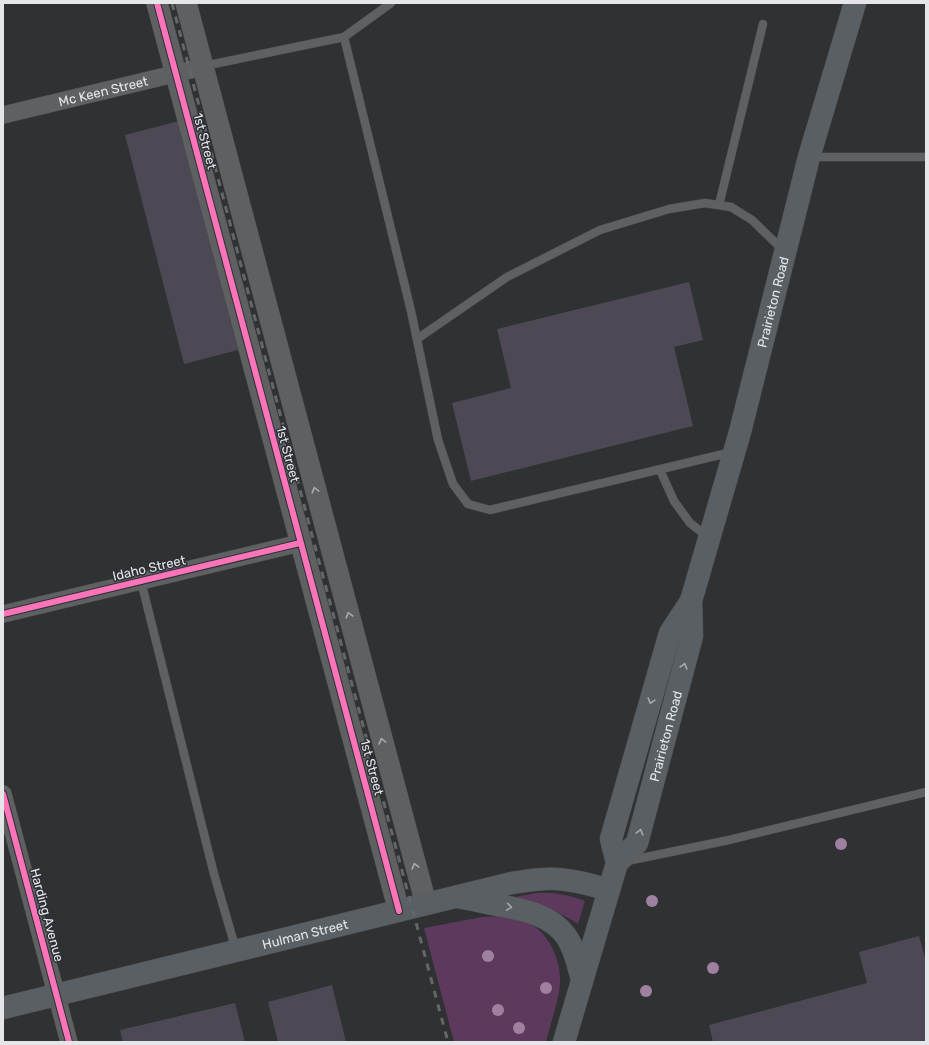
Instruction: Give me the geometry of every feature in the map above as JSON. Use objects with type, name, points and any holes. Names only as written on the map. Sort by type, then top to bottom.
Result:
[{"type":"main road","name":"Prairieton Road","points":[[564,1042],[617,863],[637,843],[692,636],[691,601],[734,452],[809,157],[855,3]]},
{"type":"main road","name":"Hulman Street","points":[[3,1008],[512,883],[556,879],[574,881],[609,890]]},
{"type":"main road","points":[[457,897],[517,908],[535,913],[548,919],[557,926],[566,937],[574,953],[582,980]]},
{"type":"street","name":"1st Street","points":[[157,3],[399,911]]},
{"type":"street","name":"1st Street","points":[[186,3],[426,904]]},
{"type":"street","name":"Mc Keen Street","points":[[3,115],[203,67]]},
{"type":"street","name":"Idaho Street","points":[[3,614],[300,544]]},
{"type":"street","name":"Harding Avenue","points":[[3,794],[69,1042]]},
{"type":"lane","points":[[203,67],[344,37],[391,3]]},
{"type":"lane","points":[[719,205],[763,24]]},
{"type":"lane","points":[[344,37],[417,339],[438,440],[453,484],[468,504],[490,510],[734,452]]},
{"type":"lane","points":[[809,157],[926,157]]},
{"type":"lane","points":[[417,339],[507,277],[600,230],[669,209],[705,203],[731,207],[752,220],[785,252]]},
{"type":"lane","points":[[660,470],[674,501],[690,522],[709,538]]},
{"type":"lane","points":[[142,581],[214,874],[236,951]]},
{"type":"lane","points":[[617,863],[728,840],[926,792]]},
{"type":"shaded area","points":[[536,893],[561,894],[585,901],[578,924],[562,914],[509,898]]},
{"type":"shaded area","points":[[499,916],[529,923],[537,928],[550,944],[558,962],[560,972],[559,992],[546,1042],[454,1042],[424,928],[482,917]]},
{"type":"building","points":[[179,121],[238,350],[184,364],[125,135]]},
{"type":"building","points":[[689,282],[703,340],[674,347],[693,426],[471,481],[452,403],[511,388],[497,329]]},
{"type":"building","points":[[919,936],[926,961],[926,1042],[713,1042],[709,1025],[867,983],[859,952]]},
{"type":"building","points":[[332,985],[346,1042],[278,1042],[268,1002]]},
{"type":"building","points":[[235,1003],[245,1042],[123,1042],[120,1030]]},
{"type":"railway","points":[[172,3],[313,539],[448,1042]]},
{"type":"cycle path","points":[[157,3],[399,911]]},
{"type":"cycle path","points":[[3,614],[300,543]]},
{"type":"cycle path","points":[[3,794],[69,1042]]}]
